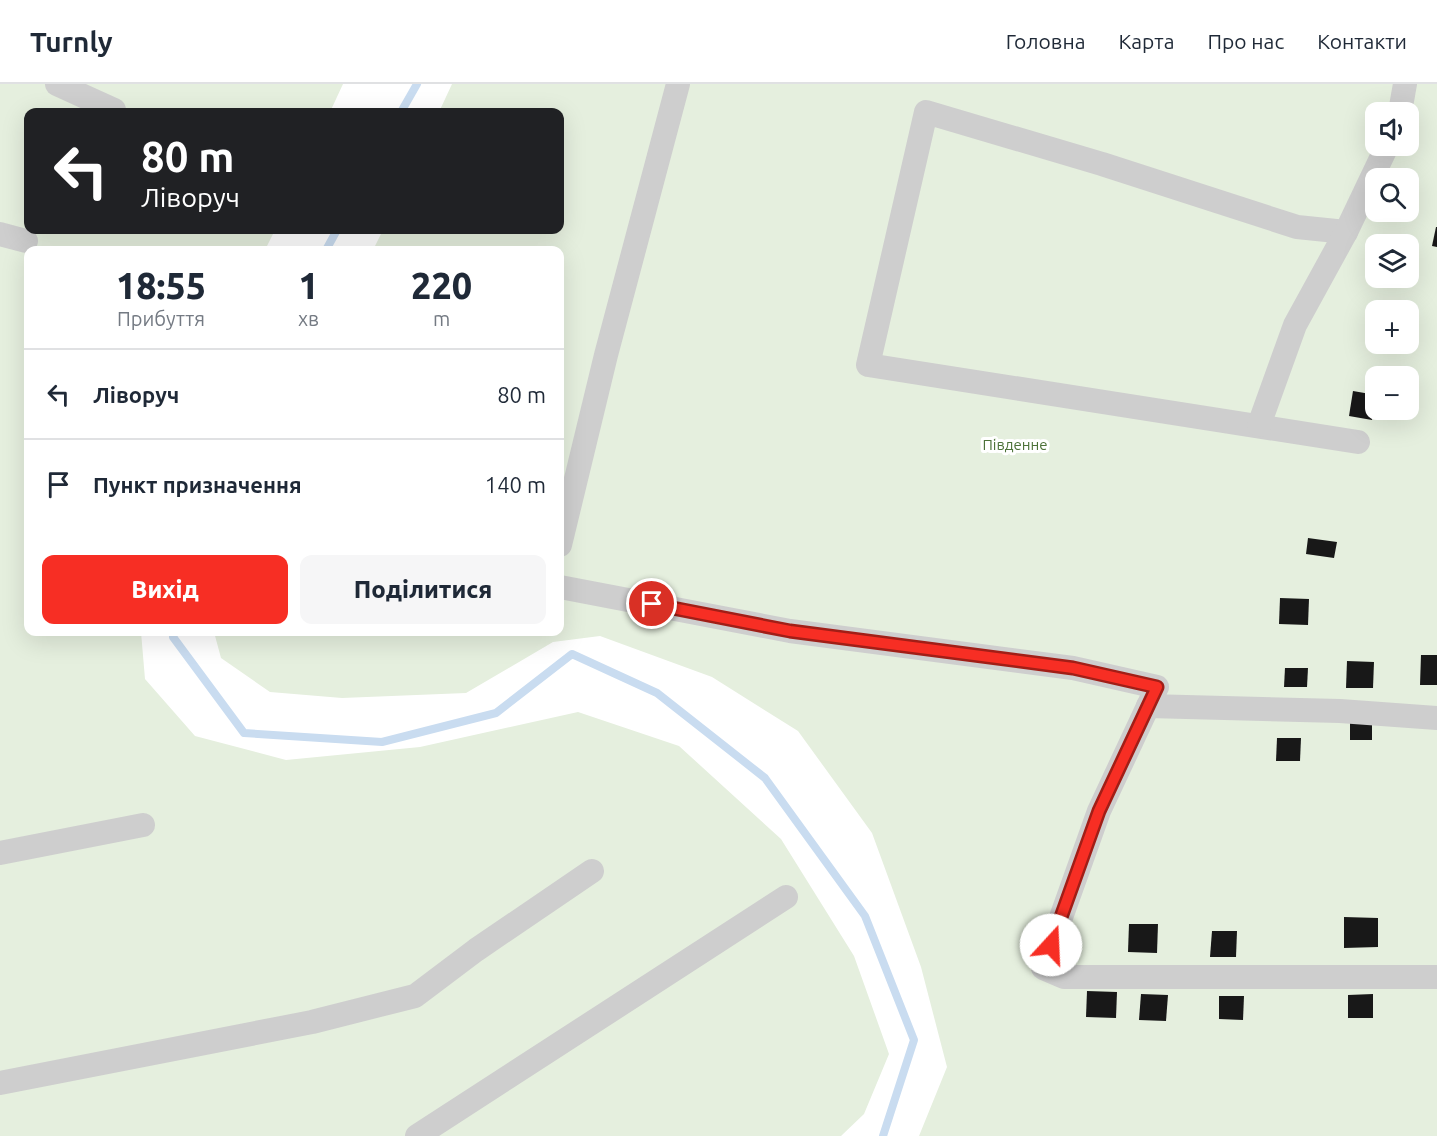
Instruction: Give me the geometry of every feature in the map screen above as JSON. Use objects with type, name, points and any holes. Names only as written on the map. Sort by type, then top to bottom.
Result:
[{"type":"lane","points":[[57,84],[110,108]]},
{"type":"lane","points":[[564,528],[606,355],[678,84]]},
{"type":"lane","points":[[1402,102],[1405,84]]},
{"type":"lane","points":[[1346,232],[1297,227],[1102,164],[926,112],[868,365],[1358,441]]},
{"type":"lane","points":[[1258,425],[1295,326],[1346,232],[1382,156]]},
{"type":"lane","points":[[0,234],[26,240]]},
{"type":"lane","points":[[564,588],[790,631],[1073,668],[1157,687],[1099,811],[1043,968],[1064,977],[1437,976]]},
{"type":"lane","points":[[1148,706],[1340,711],[1437,718]]},
{"type":"lane","points":[[0,853],[144,825]]},
{"type":"lane","points":[[0,1083],[312,1022],[415,996],[476,950],[592,872]]},
{"type":"lane","points":[[417,1136],[786,897]]},
{"type":"green space","points":[[0,84],[343,84],[332,108],[24,108],[24,234],[273,234],[267,246],[24,246],[24,636],[141,636],[145,679],[195,736],[286,760],[420,747],[578,712],[679,746],[781,839],[854,956],[889,1054],[864,1114],[841,1136],[0,1136]]},
{"type":"green space","name":"Південне","points":[[452,84],[1437,84],[1437,1136],[919,1136],[947,1067],[921,967],[872,833],[798,731],[712,677],[600,636],[553,642],[466,693],[342,698],[270,692],[221,658],[215,636],[564,636],[564,246],[375,246],[381,234],[564,234],[564,108],[441,108]]},
{"type":"building","points":[[1437,227],[1437,247],[1432,246]]},
{"type":"building","points":[[1353,391],[1365,393],[1365,419],[1349,416]]},
{"type":"building","points":[[1308,538],[1337,542],[1334,558],[1306,554]]},
{"type":"building","points":[[1280,598],[1309,599],[1308,625],[1279,624]]},
{"type":"building","points":[[1421,655],[1437,655],[1437,685],[1420,685]]},
{"type":"building","points":[[1347,661],[1374,662],[1373,688],[1346,688]]},
{"type":"building","points":[[1285,668],[1308,668],[1307,687],[1284,687]]},
{"type":"building","points":[[1350,723],[1372,723],[1372,740],[1350,740]]},
{"type":"building","points":[[1277,738],[1301,738],[1300,761],[1276,761]]},
{"type":"building","points":[[1344,917],[1378,918],[1378,947],[1344,948]]},
{"type":"building","points":[[1129,924],[1158,924],[1157,953],[1128,952]]},
{"type":"building","points":[[1212,931],[1237,931],[1236,957],[1210,957]]},
{"type":"building","points":[[1087,991],[1117,992],[1116,1018],[1086,1017]]},
{"type":"building","points":[[1141,994],[1168,995],[1166,1021],[1139,1020]]},
{"type":"building","points":[[1373,994],[1373,1018],[1348,1018],[1348,995]]},
{"type":"building","points":[[1219,996],[1244,996],[1243,1020],[1219,1019]]},
{"type":"waterway","points":[[403,108],[417,84]]},
{"type":"waterway","points":[[328,246],[335,234]]},
{"type":"waterway","points":[[173,636],[244,733],[382,742],[496,713],[572,654],[657,693],[765,778],[865,916],[914,1040],[883,1136]]},
{"type":"route","points":[[652,604],[790,631],[1073,668],[1157,687],[1099,811],[1051,945]]}]
